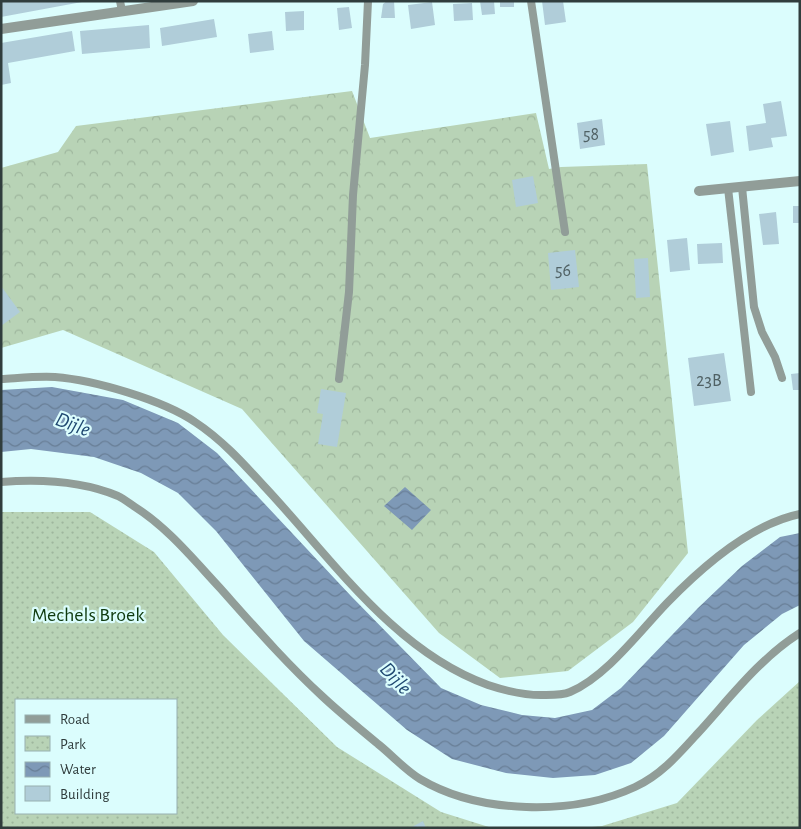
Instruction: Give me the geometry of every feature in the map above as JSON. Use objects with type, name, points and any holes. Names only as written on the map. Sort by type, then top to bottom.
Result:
[{"type":"street","points":[[1,29],[121,6],[193,1]]},
{"type":"street","points":[[699,191],[800,181]]},
{"type":"lane","points":[[339,379],[349,292],[353,195],[365,65],[368,1]]},
{"type":"lane","points":[[531,1],[565,232]]},
{"type":"lane","points":[[742,187],[754,307],[762,332],[775,357],[782,378]]},
{"type":"lane","points":[[728,188],[751,392]]},
{"type":"lane","points":[[1,379],[55,377],[100,385],[152,401],[193,420],[231,451],[279,501],[364,598],[406,636],[450,668],[509,692],[543,696],[568,693],[595,678],[669,601],[730,547],[762,528],[800,514]]},
{"type":"lane","points":[[1,482],[29,480],[94,489],[120,497],[142,511],[179,543],[279,654],[351,722],[419,778],[446,791],[483,802],[524,807],[562,805],[600,800],[635,787],[663,770],[756,668],[781,645],[800,633]]},
{"type":"green space","points":[[352,91],[370,138],[536,113],[549,169],[647,164],[688,553],[633,622],[568,671],[500,678],[439,633],[242,409],[63,330],[1,348],[1,168],[58,152],[76,126]]},
{"type":"green space","name":"Mechels Broek","points":[[1,512],[90,512],[154,552],[223,635],[337,747],[441,812],[492,828],[1,828]]},
{"type":"green space","points":[[800,681],[800,828],[582,828],[602,826],[677,803],[757,720]]},
{"type":"water","name":"Dijle","points":[[52,387],[123,400],[178,423],[217,453],[351,596],[441,688],[481,705],[522,715],[555,718],[592,710],[621,688],[698,608],[742,566],[780,537],[800,533],[800,605],[782,614],[744,645],[664,736],[631,763],[595,775],[553,778],[506,773],[452,759],[407,730],[304,641],[216,531],[178,493],[141,473],[94,457],[31,449],[1,452],[1,390]]},
{"type":"water","points":[[405,487],[431,510],[412,530],[384,506]]},
{"type":"building","points":[[1,1],[82,1],[82,2],[1,17]]},
{"type":"building","points":[[387,1],[394,1],[395,18],[381,18],[383,4]]},
{"type":"building","points":[[480,1],[494,1],[495,14],[482,15]]},
{"type":"building","points":[[500,1],[514,1],[514,7],[500,7]]},
{"type":"building","points":[[542,1],[563,1],[566,22],[545,25]]},
{"type":"building","points":[[432,2],[435,25],[411,29],[408,5]]},
{"type":"building","points":[[472,3],[473,20],[454,21],[453,4]]},
{"type":"building","points":[[349,7],[352,28],[339,30],[337,8]]},
{"type":"building","points":[[304,11],[304,30],[286,31],[285,12]]},
{"type":"building","points":[[214,19],[217,37],[162,46],[160,28]]},
{"type":"building","points":[[149,25],[150,48],[82,54],[80,31]]},
{"type":"building","points":[[72,31],[75,51],[8,63],[11,83],[1,85],[1,43]]},
{"type":"building","points":[[272,31],[274,50],[250,53],[248,34]]},
{"type":"building","points":[[781,101],[787,136],[771,138],[773,147],[749,151],[746,126],[766,123],[763,104]]},
{"type":"building","points":[[602,119],[605,145],[580,149],[577,123]]},
{"type":"building","points":[[730,121],[734,152],[711,156],[706,124]]},
{"type":"building","points":[[533,176],[538,203],[516,207],[512,180]]},
{"type":"building","points":[[793,206],[800,206],[800,223],[793,223]]},
{"type":"building","points":[[776,212],[779,244],[763,245],[759,214]]},
{"type":"building","points":[[687,238],[690,270],[670,272],[667,240]]},
{"type":"building","points":[[722,243],[723,263],[698,264],[697,244]]},
{"type":"building","points":[[575,250],[579,287],[551,290],[548,253]]},
{"type":"building","points":[[648,258],[650,297],[636,298],[634,259]]},
{"type":"building","points":[[1,286],[20,312],[1,326]]},
{"type":"building","points":[[724,353],[731,401],[694,406],[688,358]]},
{"type":"building","points":[[800,373],[800,390],[793,390],[791,374]]},
{"type":"building","points":[[321,389],[346,393],[337,447],[318,444],[323,414],[317,413]]},
{"type":"building","points":[[423,821],[426,828],[410,828]]}]
